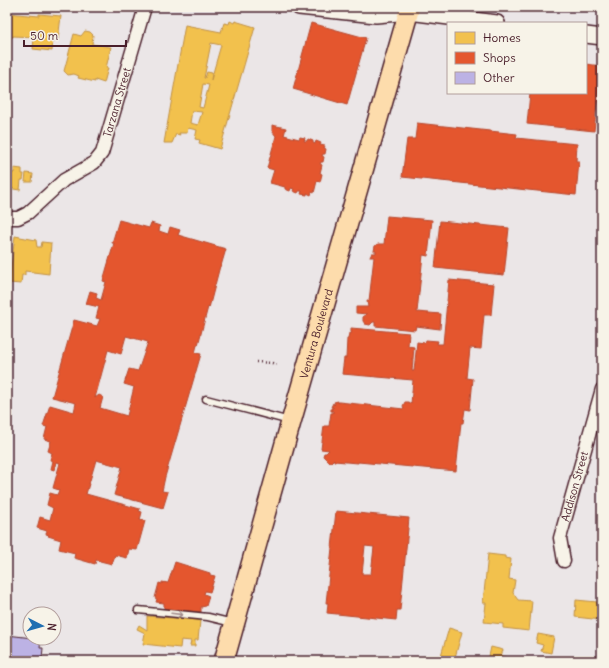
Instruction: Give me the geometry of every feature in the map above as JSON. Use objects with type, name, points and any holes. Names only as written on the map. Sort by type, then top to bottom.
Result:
[{"type":"main road","name":"Ventura Boulevard","points":[[224,661],[406,9]]},
{"type":"street","name":"Tarzana Street","points":[[7,218],[18,218],[28,213],[64,180],[94,163],[102,153],[145,7]]},
{"type":"street","points":[[300,7],[376,15],[406,9],[490,22]]},
{"type":"street","points":[[587,35],[602,37]]},
{"type":"street","name":"Addison Street","points":[[564,561],[560,538],[602,389]]},
{"type":"lane","points":[[206,399],[291,422]]},
{"type":"lane","points":[[138,610],[208,617],[234,623]]},
{"type":"path","points":[[256,362],[272,362],[279,366]]},
{"type":"building: Homes","points":[[7,13],[39,16],[39,14],[61,16],[58,40],[53,39],[52,51],[33,49],[34,37],[7,37]]},
{"type":"building: Homes","points":[[230,21],[234,23],[235,21],[255,27],[220,149],[199,143],[200,140],[195,139],[197,130],[188,128],[187,133],[179,133],[180,135],[176,134],[172,143],[164,143],[185,25],[221,32],[224,23],[229,24]],"holes":[[[211,43],[221,45],[211,80],[212,73],[207,72],[204,78]],[[203,84],[209,85],[203,108],[199,107]],[[192,111],[202,112],[198,125],[190,123]]]},
{"type":"building: Homes","points":[[85,31],[90,32],[93,35],[92,44],[111,47],[104,83],[95,80],[95,82],[78,78],[79,76],[74,74],[68,75],[64,71],[74,34],[81,36]]},
{"type":"building: Homes","points":[[14,168],[22,169],[22,174],[24,174],[23,180],[21,180],[20,190],[7,188],[7,172],[14,173]]},
{"type":"building: Homes","points":[[26,173],[33,174],[32,182],[25,182]]},
{"type":"building: Homes","points":[[15,236],[36,240],[37,247],[41,247],[42,242],[51,243],[49,274],[25,271],[25,275],[22,275],[21,284],[9,283]]},
{"type":"building: Homes","points":[[488,554],[505,556],[505,558],[511,559],[509,579],[515,580],[513,593],[518,600],[532,601],[529,631],[503,628],[503,624],[484,622],[486,603],[483,603]]},
{"type":"building: Homes","points":[[601,583],[602,620],[575,617],[576,600],[597,602],[597,604],[600,604]]},
{"type":"building: Homes","points":[[147,616],[200,621],[198,640],[195,640],[195,646],[190,646],[191,641],[181,640],[180,648],[143,644],[145,633],[137,629],[139,625],[147,630]]},
{"type":"building: Homes","points":[[449,628],[462,632],[454,661],[440,659]]},
{"type":"building: Homes","points":[[538,634],[554,637],[551,653],[541,651],[543,645],[536,643]]},
{"type":"building: Homes","points":[[491,647],[503,650],[501,656],[518,660],[488,661]]},
{"type":"building: Shops","points":[[311,23],[366,38],[347,105],[293,89]]},
{"type":"building: Shops","points":[[587,64],[601,66],[594,131],[527,124],[530,94],[587,94]]},
{"type":"building: Shops","points":[[417,123],[517,134],[516,138],[577,144],[576,161],[579,161],[576,195],[402,177],[407,139],[415,139]]},
{"type":"building: Shops","points":[[272,125],[286,128],[284,135],[299,139],[300,137],[305,138],[304,141],[307,141],[308,139],[313,141],[315,144],[316,141],[321,143],[320,145],[325,146],[325,154],[322,156],[324,157],[323,162],[320,164],[322,165],[320,173],[322,174],[320,182],[317,181],[314,193],[312,192],[311,195],[307,193],[307,195],[301,194],[302,191],[299,191],[298,193],[293,191],[294,189],[291,188],[290,191],[285,189],[285,187],[270,183],[274,170],[267,168],[276,136],[272,131]]},
{"type":"building: Shops","points":[[387,216],[432,220],[428,256],[423,255],[417,312],[441,314],[440,329],[416,326],[415,330],[375,326],[375,322],[370,325],[365,324],[363,321],[363,317],[367,314],[356,313],[356,307],[368,307],[367,301],[369,301],[374,257],[370,257],[372,253],[376,253],[376,251],[374,251],[375,246],[378,244],[384,244]]},
{"type":"building: Shops","points":[[119,220],[149,228],[151,223],[160,226],[159,231],[168,234],[170,227],[180,230],[178,235],[226,249],[195,353],[201,354],[165,477],[162,491],[168,492],[163,508],[114,495],[122,467],[96,460],[86,494],[140,509],[139,511],[142,512],[140,520],[145,521],[137,550],[129,549],[127,558],[115,555],[112,564],[96,560],[95,564],[74,558],[75,553],[59,549],[61,540],[48,536],[49,535],[46,534],[47,531],[37,528],[40,517],[50,520],[53,508],[47,505],[50,493],[57,495],[59,490],[53,488],[60,463],[56,462],[54,470],[51,469],[53,461],[50,460],[52,453],[48,451],[51,441],[44,439],[47,427],[43,426],[50,405],[74,412],[76,403],[52,397],[74,320],[97,326],[100,319],[96,318],[99,307],[86,304],[90,291],[97,293],[96,298],[101,300],[106,282],[103,281],[114,243],[112,243]],"holes":[[[126,336],[148,342],[138,371],[129,369],[124,384],[134,387],[127,416],[100,408],[103,397],[99,395],[95,398],[108,350],[121,354]]]},
{"type":"building: Shops","points":[[440,221],[509,228],[504,275],[435,268]]},
{"type":"building: Shops","points":[[449,280],[494,284],[491,315],[484,315],[481,349],[470,348],[467,378],[473,379],[470,410],[465,409],[463,423],[461,423],[456,471],[334,461],[334,459],[331,462],[328,461],[323,456],[324,453],[329,450],[321,449],[324,426],[329,426],[331,413],[333,413],[331,408],[333,407],[331,407],[333,403],[334,405],[335,404],[334,402],[338,401],[338,403],[404,409],[403,406],[405,402],[411,404],[413,380],[342,374],[344,358],[346,358],[347,339],[349,333],[351,334],[351,328],[409,333],[408,346],[414,347],[412,371],[414,371],[417,342],[425,343],[426,340],[438,341],[437,344],[443,344]]},
{"type":"building: Shops","points":[[336,511],[409,518],[400,610],[397,610],[396,620],[327,613],[328,603],[326,603]],"holes":[[[365,546],[374,547],[371,574],[362,574]]]},
{"type":"building: Shops","points":[[175,562],[215,576],[210,592],[205,591],[204,594],[209,596],[206,606],[201,607],[201,612],[164,609],[164,603],[156,602],[157,599],[155,598],[159,583],[168,583]]},
{"type":"building: Other","points":[[7,635],[22,637],[22,646],[40,646],[40,648],[43,648],[42,658],[38,658],[38,661],[7,661]]}]
